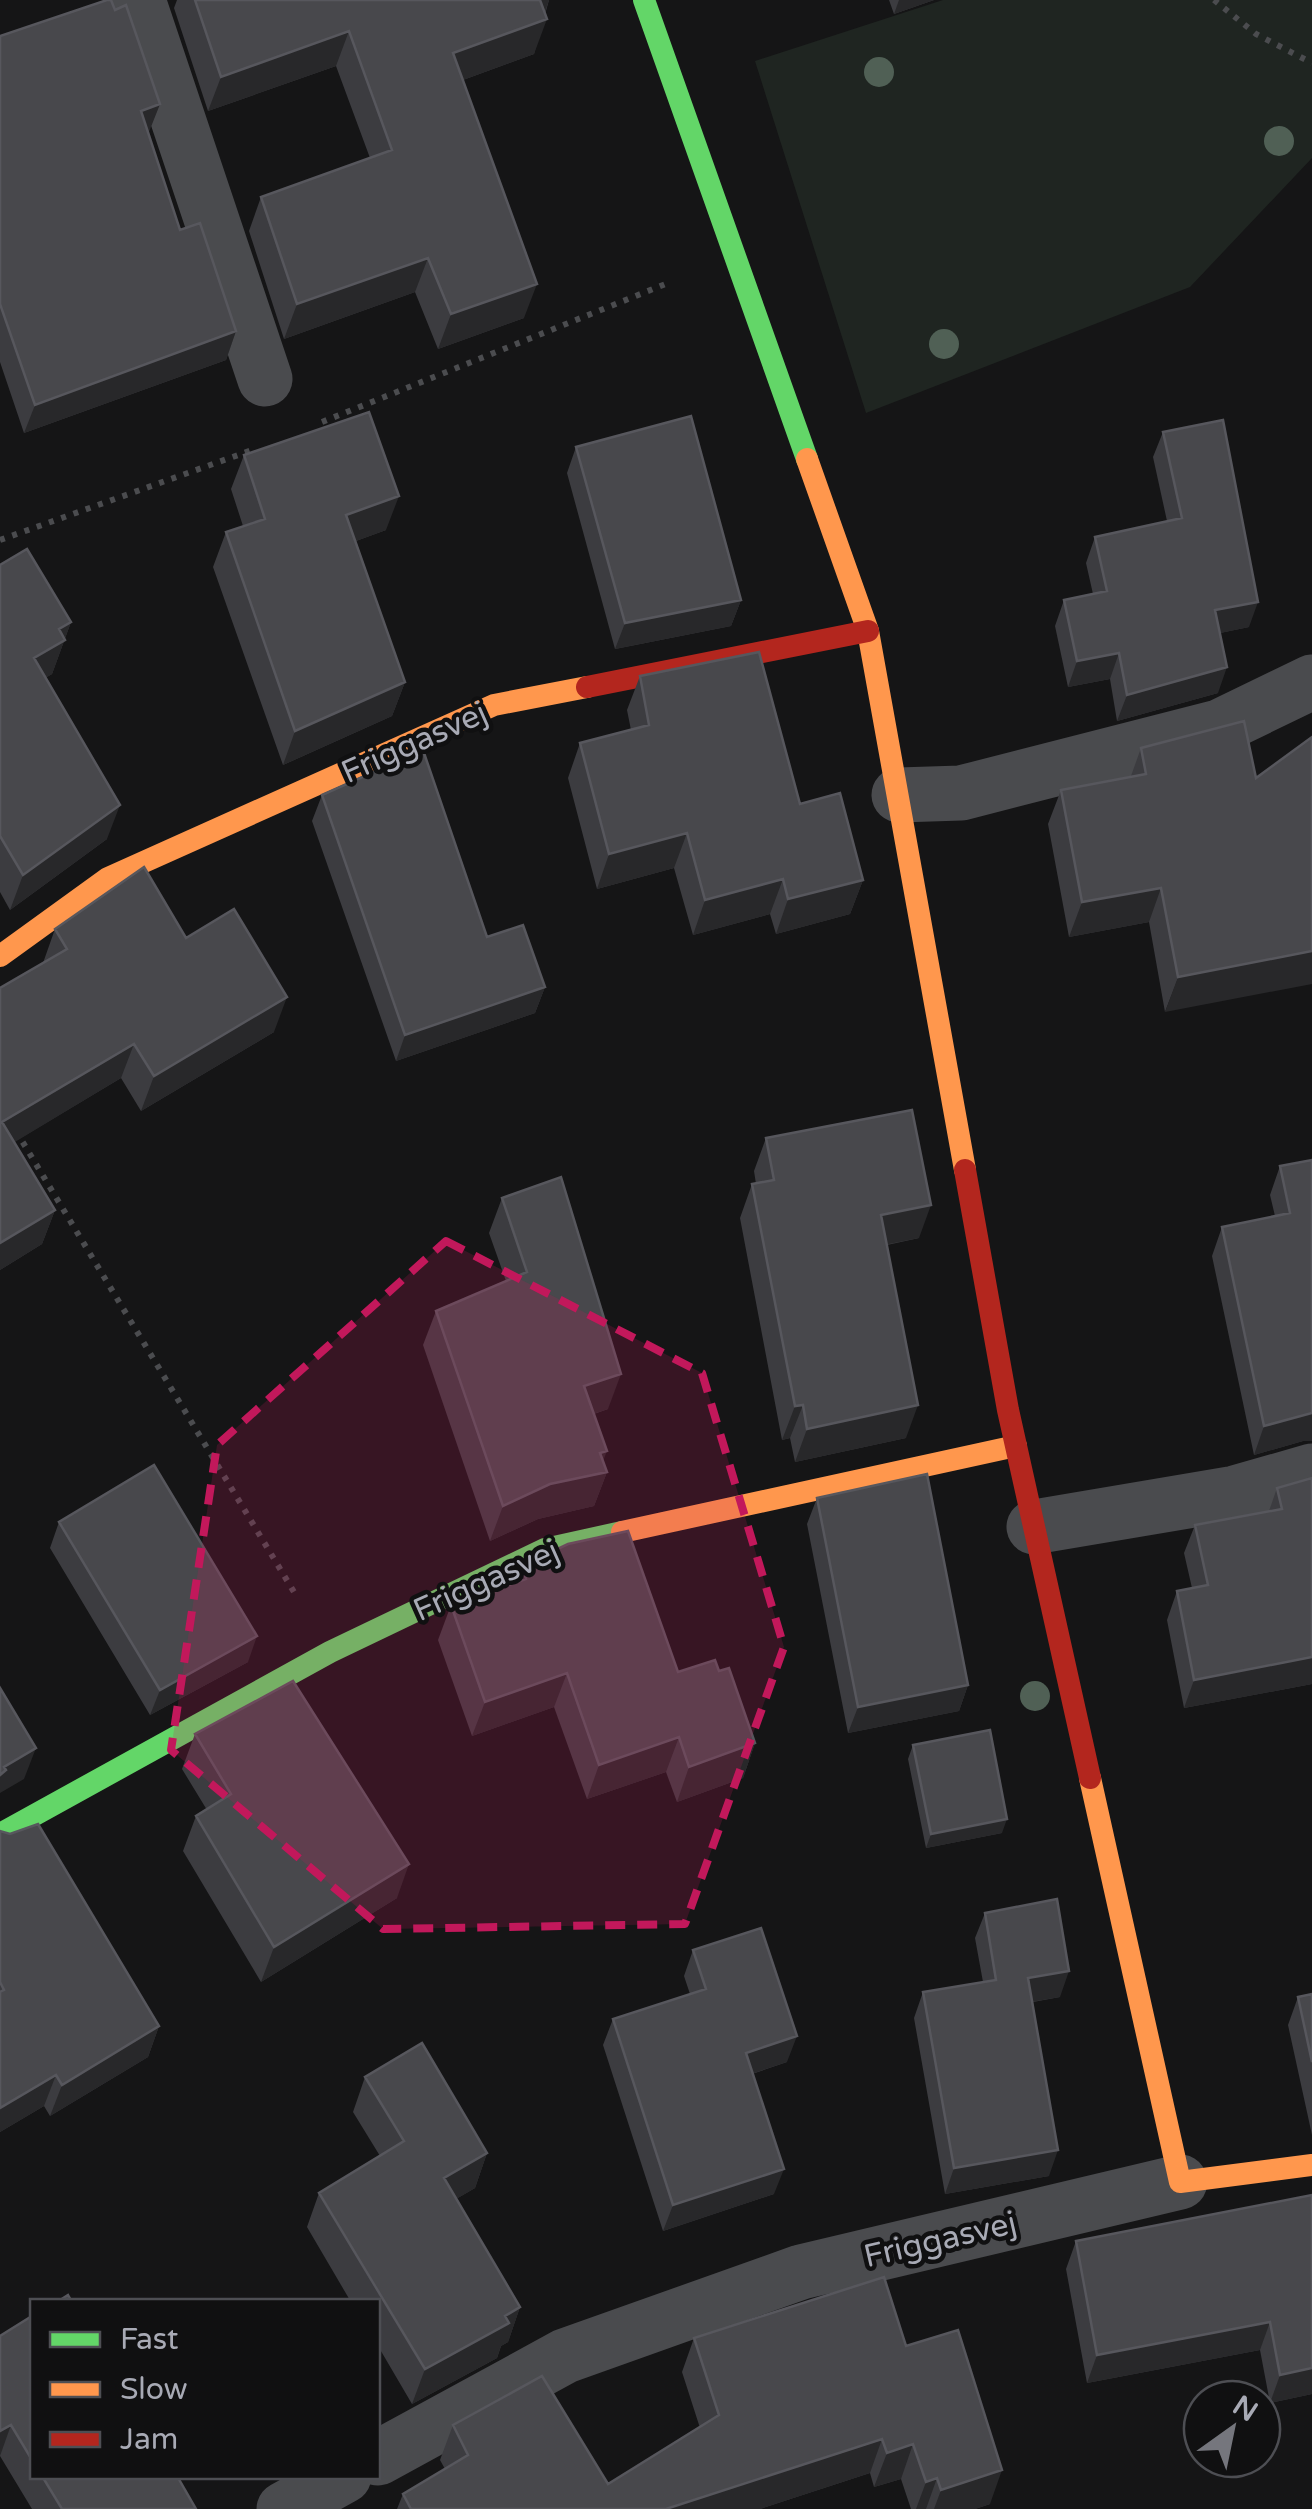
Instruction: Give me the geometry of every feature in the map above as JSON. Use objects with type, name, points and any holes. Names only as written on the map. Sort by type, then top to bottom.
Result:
[{"type":"street","points":[[138,0],[265,379]]},
{"type":"street","points":[[644,0],[868,631],[1016,1446],[1180,2182]]},
{"type":"street","name":"Friggasvej","points":[[0,956],[108,878],[494,705],[868,631]]},
{"type":"street","points":[[899,795],[961,794],[1181,737],[1219,726],[1312,682]]},
{"type":"street","name":"Friggasvej","points":[[0,1834],[330,1652],[544,1549],[1016,1446]]},
{"type":"street","points":[[1034,1527],[1236,1493],[1312,1471]]},
{"type":"street","name":"Friggasvej","points":[[380,2457],[565,2356],[801,2272],[1180,2182],[1312,2165]]},
{"type":"street","points":[[284,2509],[339,2479]]},
{"type":"path","points":[[1214,0],[1256,34],[1312,63]]},
{"type":"path","points":[[306,429],[734,256]]},
{"type":"path","points":[[0,540],[270,444]]},
{"type":"path","points":[[10,1122],[330,1652]]},
{"type":"highlighted area","points":[[446,1241],[702,1373],[784,1647],[685,1924],[383,1929],[171,1750],[217,1445]]},
{"type":"shaded area","points":[[943,0],[1312,0],[1312,158],[1190,287],[866,413],[755,61]]},
{"type":"building","points":[[111,0],[115,10],[126,5],[160,104],[141,111],[180,230],[200,223],[236,331],[35,405],[0,304],[0,36]]},
{"type":"building","points":[[195,0],[540,0],[547,19],[453,53],[537,284],[451,314],[428,258],[297,304],[261,197],[392,150],[349,31],[221,77]]},
{"type":"building","points":[[369,412],[399,496],[346,515],[405,682],[295,731],[226,532],[265,519],[244,455]]},
{"type":"building","points":[[691,416],[741,600],[625,623],[576,447]]},
{"type":"building","points":[[1223,420],[1258,602],[1215,610],[1227,667],[1127,695],[1119,653],[1077,661],[1064,600],[1107,591],[1095,537],[1182,518],[1163,432]]},
{"type":"building","points":[[27,549],[71,622],[59,629],[65,640],[34,658],[120,805],[23,875],[0,836],[0,565]]},
{"type":"building","points":[[759,652],[800,804],[840,793],[863,880],[788,899],[783,879],[705,900],[687,833],[609,854],[580,743],[649,725],[640,676]]},
{"type":"building","points":[[1244,721],[1256,778],[1312,737],[1312,951],[1178,977],[1161,888],[1082,902],[1061,790],[1146,774],[1141,748]]},
{"type":"building","points":[[423,750],[487,937],[523,925],[545,987],[405,1035],[322,795]]},
{"type":"building","points":[[144,867],[186,938],[234,909],[287,997],[154,1076],[134,1044],[2,1122],[55,1210],[0,1243],[0,988],[67,949],[55,929]]},
{"type":"building","points":[[912,1110],[931,1205],[881,1215],[918,1405],[807,1429],[803,1405],[795,1406],[752,1184],[774,1180],[766,1138]]},
{"type":"building","points":[[1312,1160],[1312,1413],[1264,1426],[1222,1227],[1290,1213],[1280,1166]]},
{"type":"building","points":[[561,1177],[621,1374],[584,1386],[607,1451],[600,1453],[607,1472],[550,1484],[503,1506],[436,1311],[527,1272],[502,1198]]},
{"type":"building","points":[[154,1465],[257,1636],[160,1690],[59,1522]]},
{"type":"building","points":[[927,1474],[968,1685],[858,1707],[817,1498]]},
{"type":"building","points":[[1312,1478],[1312,1657],[1194,1680],[1177,1591],[1208,1585],[1195,1525],[1282,1509],[1277,1488]]},
{"type":"building","points":[[628,1531],[678,1672],[715,1660],[719,1671],[729,1668],[755,1743],[689,1767],[679,1737],[599,1765],[567,1673],[485,1702],[451,1605],[526,1579],[522,1566],[568,1544]]},
{"type":"building","points":[[293,1681],[409,1864],[274,1947],[196,1816],[231,1794],[195,1734]]},
{"type":"building","points":[[0,1688],[36,1748],[4,1767],[6,1770],[0,1775]]},
{"type":"building","points":[[990,1730],[1007,1819],[931,1834],[913,1745]]},
{"type":"building","points":[[38,1824],[159,2026],[62,2085],[56,2075],[0,2108],[0,1992],[4,1990],[0,1982],[0,1831],[10,1834]]},
{"type":"building","points":[[1057,1899],[1069,1971],[1028,1978],[1058,2150],[954,2168],[923,1992],[996,1980],[985,1913]]},
{"type":"building","points":[[761,1928],[797,2036],[746,2053],[784,2169],[673,2205],[613,2019],[706,1989],[693,1950]]},
{"type":"building","points":[[1312,1994],[1312,2062],[1298,1997]]},
{"type":"building","points":[[422,2043],[487,2153],[444,2178],[520,2307],[505,2316],[509,2323],[425,2369],[319,2193],[404,2141],[365,2077]]},
{"type":"building","points":[[1312,2195],[1312,2368],[1280,2375],[1270,2322],[1097,2355],[1076,2241]]},
{"type":"building","points":[[884,2277],[906,2346],[958,2330],[1002,2470],[941,2490],[937,2478],[926,2482],[913,2444],[887,2453],[882,2439],[666,2509],[411,2509],[403,2494],[468,2455],[453,2425],[542,2376],[608,2484],[719,2415],[694,2338]]},
{"type":"building","points":[[30,2317],[30,2457],[11,2425],[0,2431],[0,2336]]},
{"type":"building","points":[[44,2479],[179,2479],[196,2509],[62,2509]]},
{"type":"traffic: fast","points":[[644,0],[807,459]]},
{"type":"traffic: fast","points":[[0,1834],[330,1652],[545,1549],[622,1532]]},
{"type":"traffic: slow","points":[[807,459],[868,631],[965,1170]]},
{"type":"traffic: slow","points":[[0,956],[108,878],[494,705],[587,687]]},
{"type":"traffic: slow","points":[[622,1532],[1016,1446]]},
{"type":"traffic: slow","points":[[1090,1778],[1180,2182],[1312,2165]]},
{"type":"traffic: jam","points":[[587,687],[868,631]]},
{"type":"traffic: jam","points":[[965,1170],[1008,1410],[1090,1778]]}]
